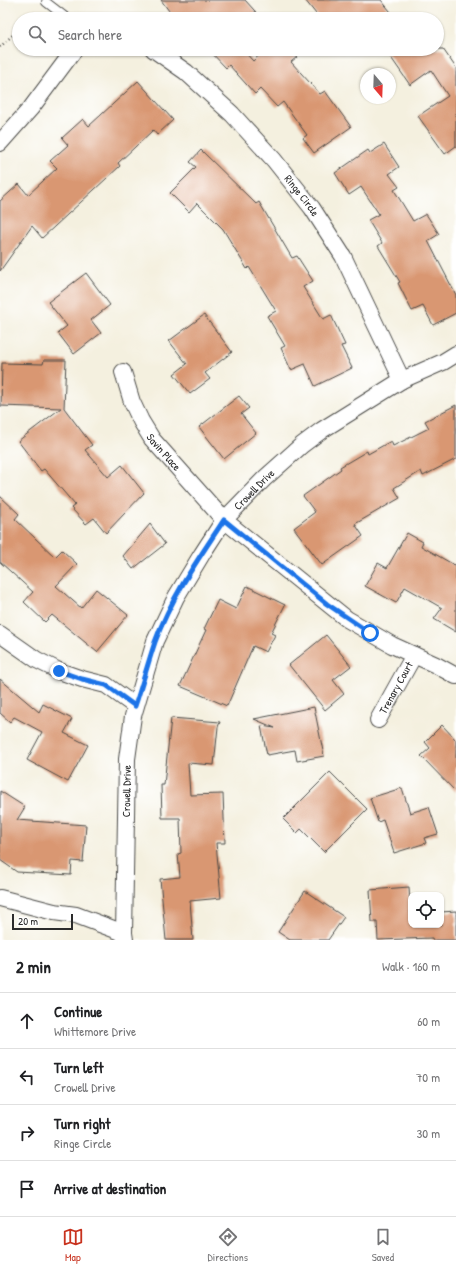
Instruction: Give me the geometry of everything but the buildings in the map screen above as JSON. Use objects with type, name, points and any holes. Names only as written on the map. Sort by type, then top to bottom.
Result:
[{"type":"street","points":[[0,143],[31,108],[70,56]]},
{"type":"street","name":"Ringe Circle","points":[[162,56],[186,72],[232,114],[274,160],[312,208],[343,256],[402,380]]},
{"type":"street","name":"Crowell Drive","points":[[124,937],[127,759],[135,706],[156,641],[176,596],[224,520],[265,478],[302,445],[322,430],[402,380],[443,362],[456,354]]},
{"type":"street","name":"Savin Place","points":[[123,372],[132,402],[152,439],[224,520],[348,619],[375,636],[456,676]]},
{"type":"street","points":[[0,634],[37,660],[59,671],[106,685],[135,706]]},
{"type":"street","name":"Trenary Court","points":[[378,720],[414,655]]},
{"type":"street","points":[[0,898],[54,912],[76,915],[124,937]]},
{"type":"lane","points":[[46,2],[59,12]]},
{"type":"path","points":[[0,47],[12,36]]},
{"type":"route","points":[[59,671],[106,685],[135,706],[156,641],[176,596],[224,520],[327,604],[370,633]]}]
